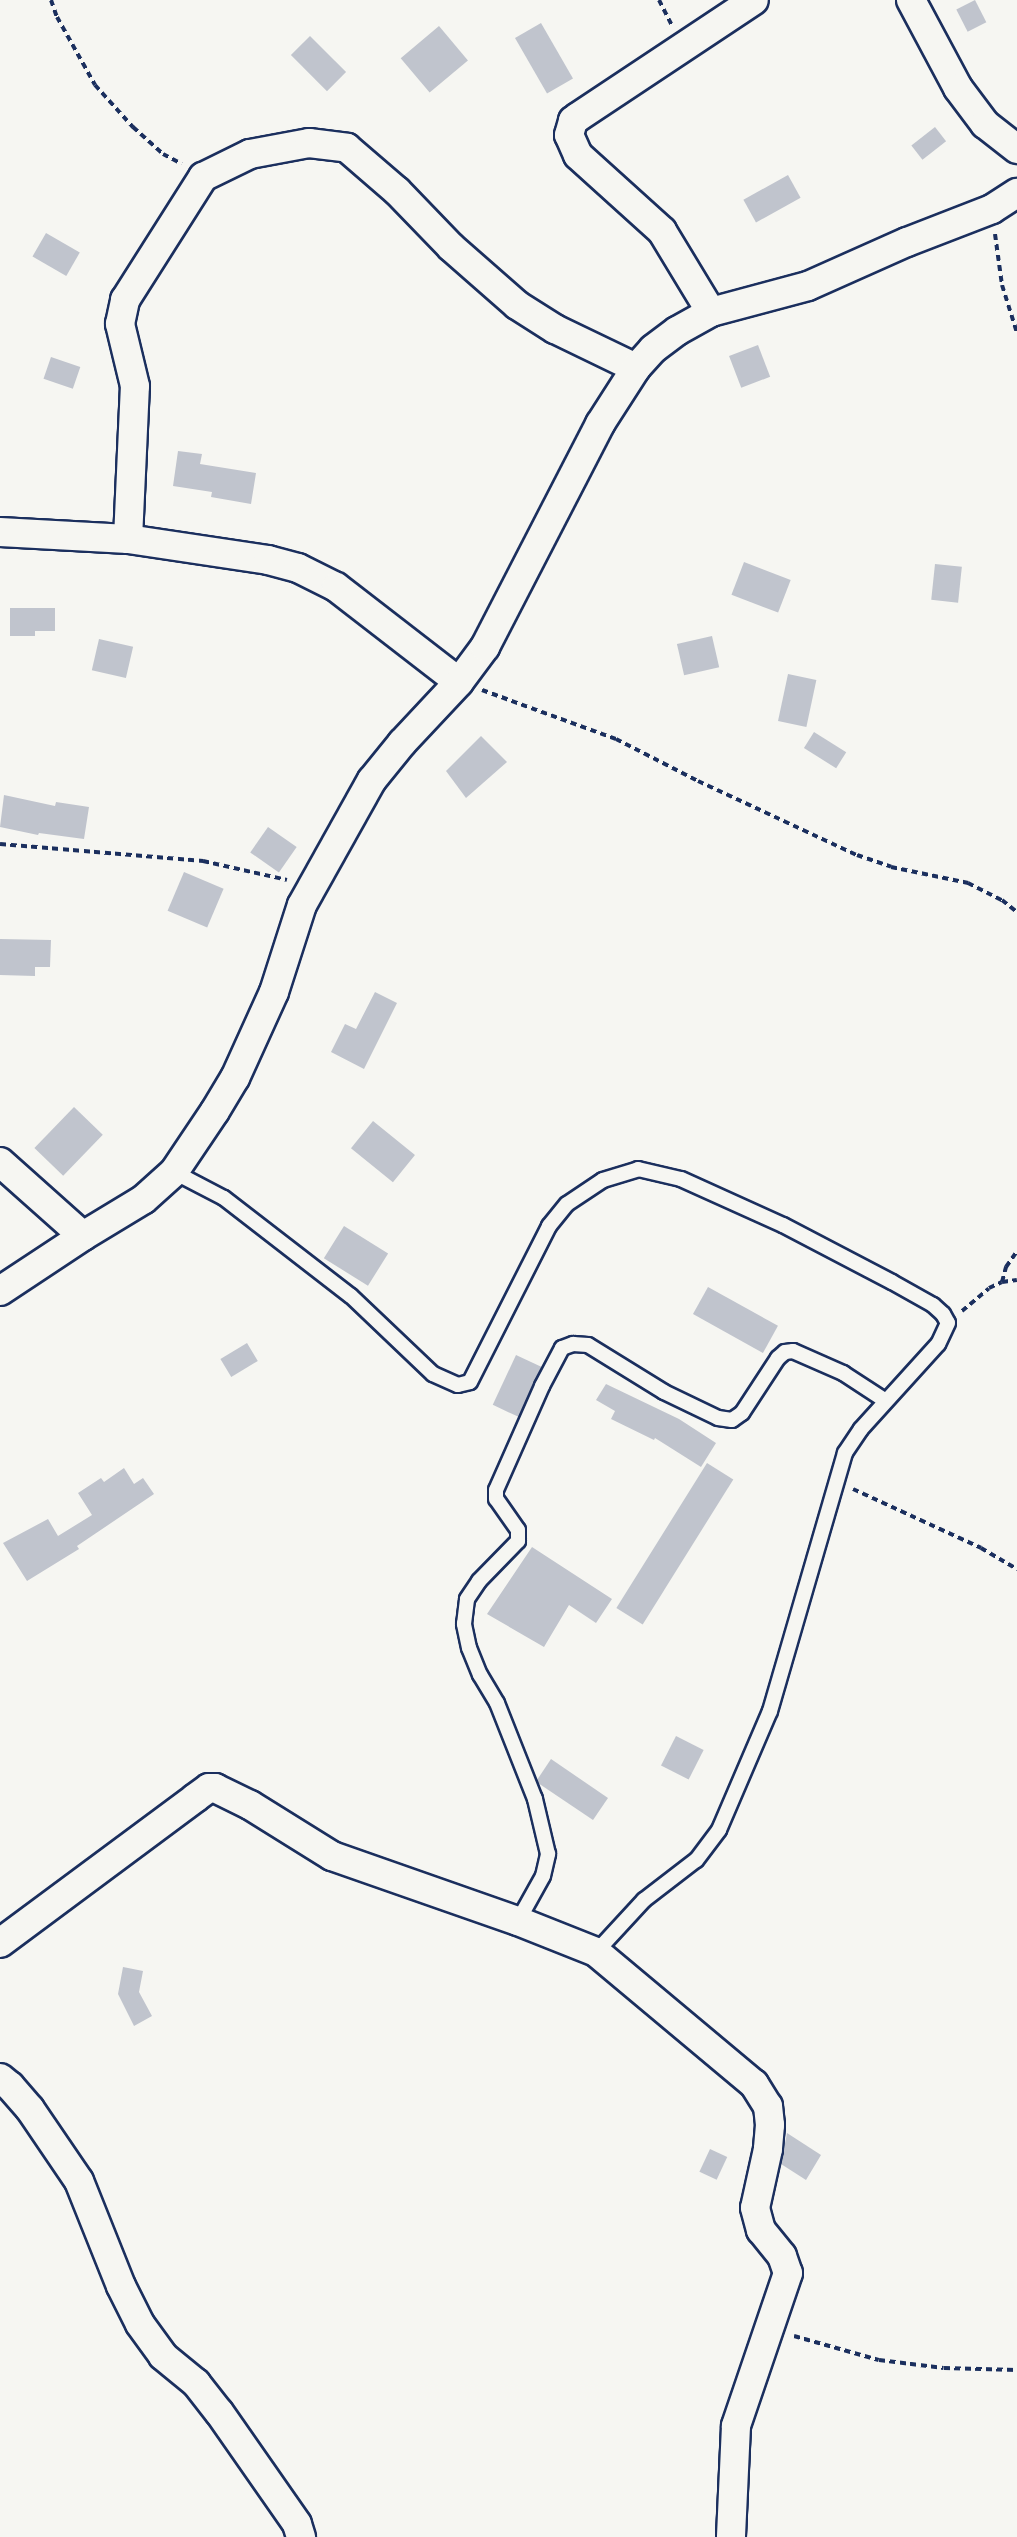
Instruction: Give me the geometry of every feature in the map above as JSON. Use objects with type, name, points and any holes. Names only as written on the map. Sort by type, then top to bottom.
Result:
[{"type":"street","points":[[711,312],[662,231],[578,155],[569,135],[573,121],[578,117],[754,0]]},
{"type":"street","points":[[910,0],[958,88],[985,124],[1017,149]]},
{"type":"street","points":[[128,539],[135,386],[122,337],[121,315],[125,300],[203,177],[250,154],[287,145],[309,143],[346,148],[397,191],[451,247],[517,305],[555,329],[636,368]]},
{"type":"street","points":[[0,1291],[144,1199],[174,1172],[216,1111],[235,1078],[274,992],[302,905],[372,780],[402,743],[459,682],[484,647],[600,424],[636,368],[653,349],[677,331],[711,312],[808,286],[907,242],[992,209],[1017,193]]},
{"type":"street","points":[[0,532],[128,539],[268,560],[298,568],[336,587],[459,682]]},
{"type":"street","points":[[0,1162],[83,1236]]},
{"type":"street","points":[[0,1943],[195,1798],[209,1788],[215,1788],[250,1805],[332,1856],[518,1921],[596,1952],[754,2084],[768,2106],[770,2125],[768,2149],[756,2214],[761,2230],[782,2256],[788,2272],[736,2426],[731,2537]]},
{"type":"street","points":[[0,2078],[30,2109],[79,2181],[121,2286],[140,2324],[163,2356],[196,2383],[219,2412],[297,2524],[301,2537]]},
{"type":"lane","points":[[174,1172],[224,1198],[351,1296],[433,1374],[450,1384],[470,1382],[549,1226],[567,1204],[603,1180],[638,1169],[681,1179],[783,1225],[933,1305],[943,1314],[948,1323],[938,1344],[861,1429],[845,1453],[770,1711],[724,1820],[696,1860],[644,1900],[596,1952]]},
{"type":"lane","points":[[518,1921],[543,1876],[548,1854],[535,1799],[497,1703],[480,1675],[464,1624],[468,1599],[479,1581],[518,1541],[519,1530],[496,1499],[496,1490],[538,1395],[562,1348],[573,1344],[588,1345],[664,1392],[718,1418],[732,1420],[742,1413],[778,1358],[785,1352],[793,1351],[843,1373],[886,1401]]},
{"type":"path","points":[[51,0],[57,17],[94,85],[133,127],[163,154],[203,177]]},
{"type":"path","points":[[992,209],[1002,285],[1017,333]]},
{"type":"path","points":[[459,682],[616,739],[698,781],[857,855],[891,867],[968,883],[1002,900],[1017,912]]},
{"type":"path","points":[[0,844],[203,861],[256,871],[311,888]]},
{"type":"path","points":[[1002,1282],[1006,1267],[1017,1251]]},
{"type":"path","points":[[948,1323],[989,1288],[1002,1282],[1017,1280]]},
{"type":"path","points":[[836,1482],[908,1512],[981,1548],[1017,1569]]},
{"type":"path","points":[[770,2329],[879,2360],[944,2368],[1017,2370]]},
{"type":"building","points":[[975,0],[986,22],[968,32],[956,10]]},
{"type":"building","points":[[541,23],[573,78],[547,93],[515,38]]},
{"type":"building","points":[[439,26],[468,60],[430,93],[401,58]]},
{"type":"building","points":[[310,36],[346,72],[327,91],[291,55]]},
{"type":"building","points":[[935,127],[946,141],[922,160],[911,145]]},
{"type":"building","points":[[788,175],[801,198],[756,222],[743,200]]},
{"type":"building","points":[[46,233],[80,252],[66,276],[33,256]]},
{"type":"building","points":[[758,345],[770,377],[741,388],[729,356]]},
{"type":"building","points":[[51,357],[80,367],[73,389],[44,379]]},
{"type":"building","points":[[178,451],[202,454],[200,464],[256,473],[251,504],[211,497],[212,492],[173,486]]},
{"type":"building","points":[[744,562],[791,580],[778,613],[731,595]]},
{"type":"building","points":[[935,564],[962,567],[958,603],[931,600]]},
{"type":"building","points":[[10,608],[55,608],[55,631],[35,631],[35,636],[10,636]]},
{"type":"building","points":[[712,636],[719,667],[684,675],[677,644]]},
{"type":"building","points":[[99,639],[133,647],[126,678],[92,670]]},
{"type":"building","points":[[788,674],[816,680],[806,727],[778,721]]},
{"type":"building","points":[[814,732],[846,752],[836,768],[804,748]]},
{"type":"building","points":[[481,736],[507,762],[466,798],[446,771]]},
{"type":"building","points":[[4,795],[55,806],[56,802],[89,807],[84,839],[39,833],[38,835],[0,827]]},
{"type":"building","points":[[268,827],[297,847],[279,872],[250,852]]},
{"type":"building","points":[[184,872],[224,889],[207,927],[168,911]]},
{"type":"building","points":[[0,939],[51,940],[50,967],[35,967],[35,976],[0,975]]},
{"type":"building","points":[[375,992],[397,1003],[364,1069],[331,1052],[345,1024],[356,1029]]},
{"type":"building","points":[[74,1107],[103,1135],[63,1176],[34,1148]]},
{"type":"building","points":[[373,1121],[415,1155],[393,1182],[351,1148]]},
{"type":"building","points":[[344,1226],[388,1254],[368,1286],[324,1258]]},
{"type":"building","points":[[708,1287],[778,1326],[763,1353],[693,1314]]},
{"type":"building","points":[[247,1343],[258,1361],[231,1377],[220,1359]]},
{"type":"building","points":[[516,1355],[542,1367],[519,1417],[493,1405]]},
{"type":"building","points":[[606,1384],[679,1419],[716,1443],[701,1467],[655,1438],[654,1440],[611,1419],[615,1411],[596,1400]]},
{"type":"building","points":[[707,1463],[733,1479],[643,1624],[616,1608]]},
{"type":"building","points":[[124,1468],[134,1484],[143,1478],[154,1494],[77,1546],[79,1549],[27,1581],[3,1543],[48,1519],[58,1536],[92,1515],[78,1493],[101,1478],[104,1482]]},
{"type":"building","points":[[532,1547],[612,1599],[596,1623],[569,1605],[544,1647],[487,1614]]},
{"type":"building","points":[[676,1736],[704,1750],[689,1779],[661,1765]]},
{"type":"building","points":[[551,1759],[608,1798],[593,1820],[538,1783],[537,1780]]},
{"type":"building","points":[[123,1967],[143,1971],[139,1992],[152,2016],[134,2026],[118,1994]]},
{"type":"building","points":[[787,2133],[821,2155],[806,2180],[781,2164]]},
{"type":"building","points":[[710,2149],[727,2157],[717,2180],[699,2172]]}]
